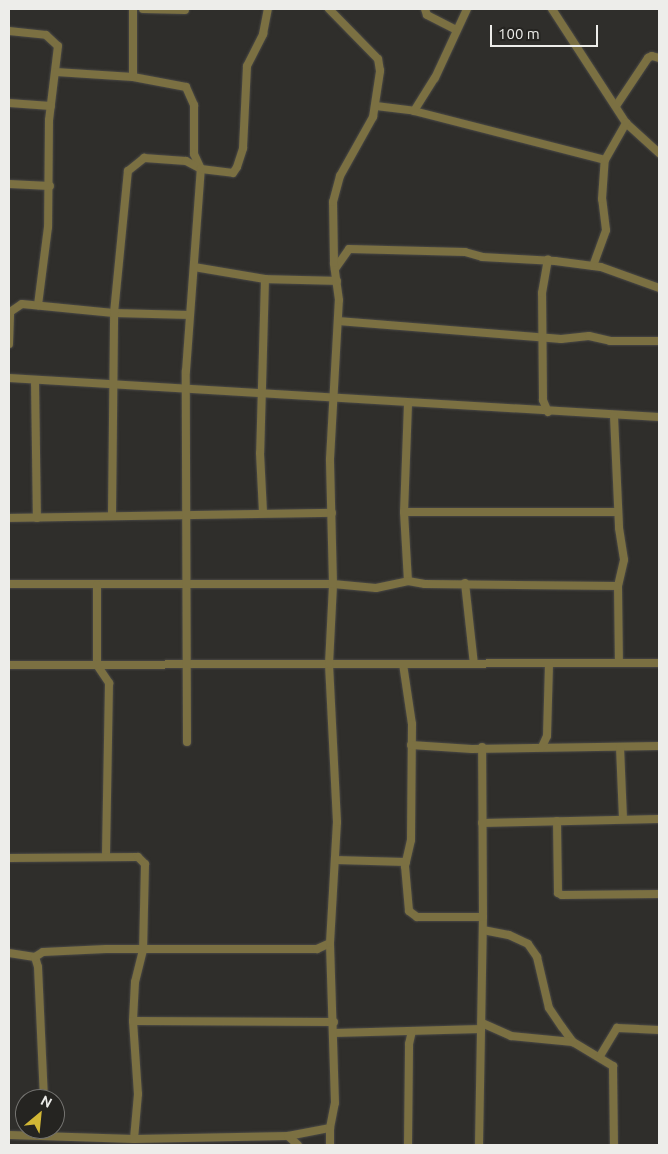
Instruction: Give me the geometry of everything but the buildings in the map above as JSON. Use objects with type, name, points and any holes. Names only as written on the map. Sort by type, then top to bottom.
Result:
[{"type":"street","points":[[133,9],[133,77]]},
{"type":"street","points":[[143,9],[185,10]]},
{"type":"street","points":[[112,515],[114,313],[128,171],[144,158],[186,161],[201,169],[234,173],[243,148],[247,66],[263,34],[268,9]]},
{"type":"street","points":[[425,9],[428,15],[456,30]]},
{"type":"street","points":[[414,111],[435,78],[467,9]]},
{"type":"street","points":[[552,9],[626,123],[659,152]]},
{"type":"street","points":[[330,1145],[330,1128],[335,1103],[334,1022],[330,944],[337,822],[329,664],[332,584],[333,398],[338,321],[333,236],[334,191],[370,125],[376,106],[380,71],[378,58],[333,10]]},
{"type":"street","points":[[9,32],[46,35],[56,41],[56,72],[51,106],[50,186],[38,305]]},
{"type":"street","points":[[616,106],[648,58],[652,56],[659,58]]},
{"type":"street","points":[[56,72],[133,77],[181,84],[191,92],[194,105],[194,154],[201,169],[190,315],[188,390],[185,585],[186,742]]},
{"type":"street","points":[[9,103],[51,106]]},
{"type":"street","points":[[376,106],[414,111],[605,160]]},
{"type":"street","points":[[593,266],[606,230],[602,199],[605,160],[626,123]]},
{"type":"street","points":[[9,184],[50,186]]},
{"type":"street","points":[[333,236],[349,249],[465,252],[482,257],[548,260],[593,266],[618,271],[659,288]]},
{"type":"street","points":[[335,269],[349,249]]},
{"type":"street","points":[[548,260],[542,294],[543,400],[548,412]]},
{"type":"street","points":[[194,267],[265,279],[337,281]]},
{"type":"street","points":[[263,512],[261,394],[265,279]]},
{"type":"street","points":[[9,344],[12,308],[22,304],[114,313],[190,315]]},
{"type":"street","points":[[338,321],[543,338],[589,336],[617,342],[659,341]]},
{"type":"street","points":[[9,378],[261,394],[296,393],[408,404],[659,417]]},
{"type":"street","points":[[35,380],[37,518]]},
{"type":"street","points":[[535,411],[543,400]]},
{"type":"street","points":[[408,404],[404,512],[408,581]]},
{"type":"street","points":[[614,416],[618,512],[624,560],[618,586],[619,663]]},
{"type":"street","points":[[9,518],[332,512]]},
{"type":"street","points":[[404,512],[618,512]]},
{"type":"street","points":[[9,584],[332,584],[376,588],[408,581],[618,586]]},
{"type":"street","points":[[465,583],[473,660]]},
{"type":"street","points":[[97,585],[97,665],[109,683],[106,857]]},
{"type":"street","points":[[9,666],[464,664],[473,660],[549,664],[659,663]]},
{"type":"street","points":[[403,664],[411,707],[410,840],[406,862],[405,891],[412,915],[483,918]]},
{"type":"street","points":[[542,747],[547,736],[549,664]]},
{"type":"street","points":[[547,736],[555,747]]},
{"type":"street","points":[[411,745],[482,747],[659,746]]},
{"type":"street","points":[[479,1145],[483,930],[482,747]]},
{"type":"street","points":[[620,747],[623,818]]},
{"type":"street","points":[[482,823],[623,818],[659,819]]},
{"type":"street","points":[[557,821],[558,893],[562,896],[659,894]]},
{"type":"street","points":[[9,858],[138,857],[145,864],[143,950],[135,982],[133,1021],[138,1085],[134,1138]]},
{"type":"street","points":[[335,860],[406,862]]},
{"type":"street","points":[[483,930],[524,940],[533,949],[549,1008],[573,1042]]},
{"type":"street","points":[[9,953],[35,957],[43,952],[317,949],[330,944]]},
{"type":"street","points":[[38,967],[52,952]]},
{"type":"street","points":[[35,957],[38,967],[44,1089]]},
{"type":"street","points":[[133,1021],[334,1022]]},
{"type":"street","points":[[334,1033],[412,1031],[482,1026],[511,1036],[573,1042],[610,1062],[614,1073],[614,1142],[621,1145]]},
{"type":"street","points":[[600,1056],[617,1028],[659,1030]]},
{"type":"street","points":[[408,1145],[409,1044],[412,1031]]},
{"type":"street","points":[[9,1134],[44,1140],[288,1136],[330,1128]]},
{"type":"street","points":[[288,1136],[298,1145]]}]
